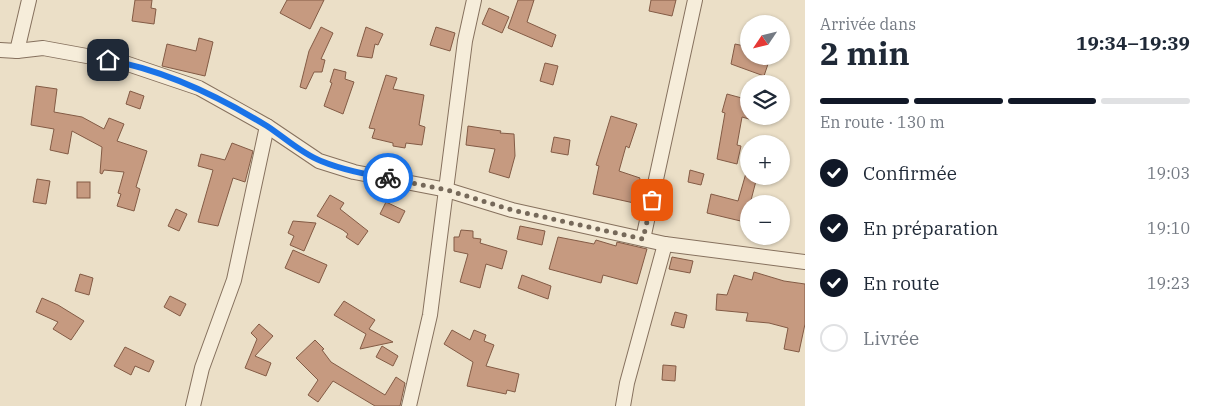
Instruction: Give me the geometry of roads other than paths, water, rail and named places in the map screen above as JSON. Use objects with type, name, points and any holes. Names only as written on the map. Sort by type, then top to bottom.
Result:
[{"type":"street","points":[[17,52],[29,0]]},
{"type":"street","points":[[409,406],[430,315],[465,41],[474,0]]},
{"type":"street","points":[[643,239],[695,0]]},
{"type":"street","points":[[0,50],[17,52],[43,48],[125,63],[199,88],[267,126],[319,161],[354,172],[447,190],[512,210],[665,244],[805,262]]},
{"type":"street","points":[[193,406],[202,368],[234,280],[267,126]]},
{"type":"street","points":[[623,406],[665,244]]}]
